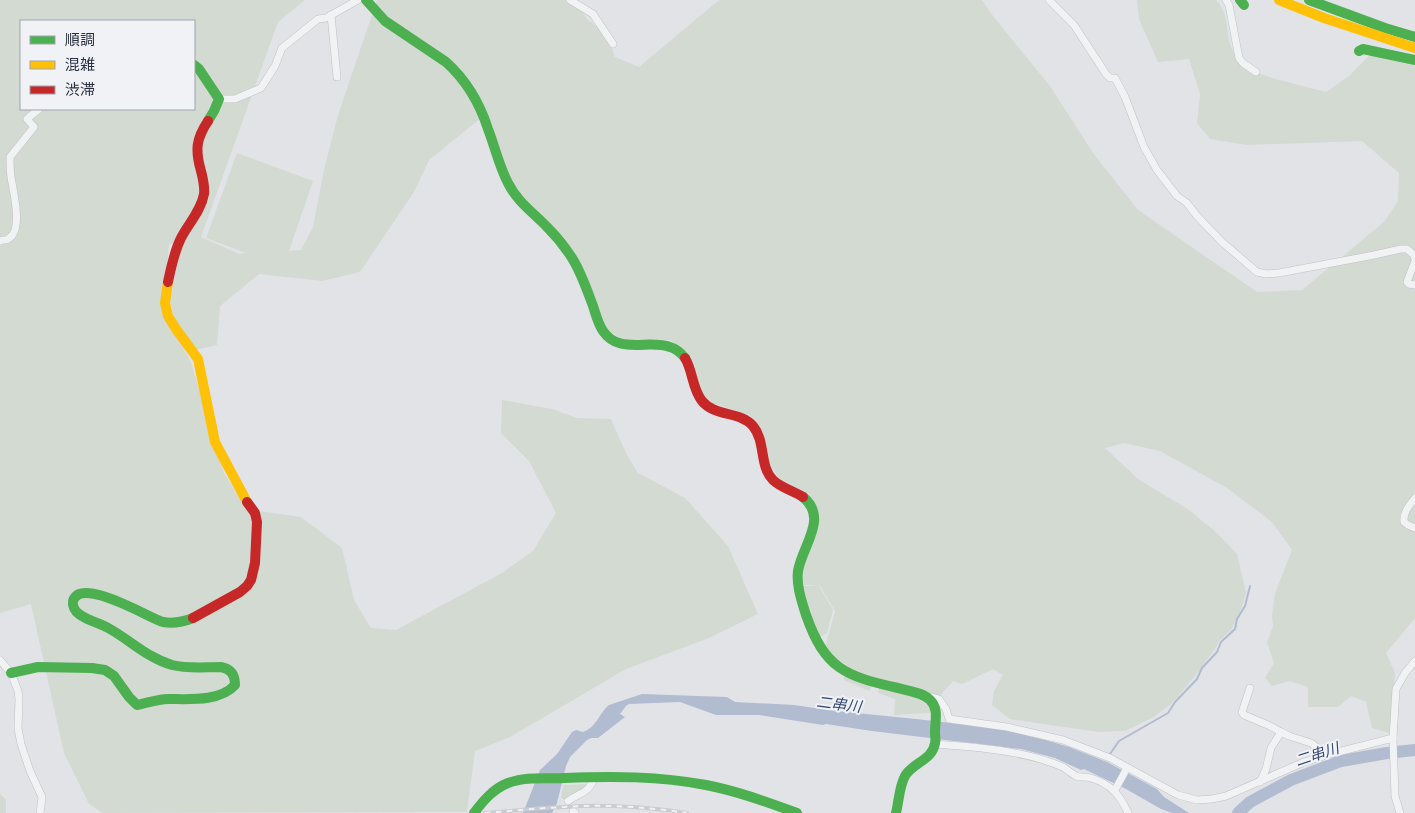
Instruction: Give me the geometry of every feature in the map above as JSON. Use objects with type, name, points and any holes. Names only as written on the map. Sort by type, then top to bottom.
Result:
[{"type":"main road","points":[[366,0],[383,20],[436,54],[454,70],[474,94],[485,120],[503,176],[515,196],[546,227],[575,262],[604,333],[621,344],[633,347],[660,344],[680,351],[693,372],[698,397],[708,406],[748,420],[762,442],[765,467],[771,478],[805,498],[812,506],[814,517],[812,530],[798,572],[800,596],[817,641],[829,659],[842,669],[862,680],[928,698],[935,709],[934,748],[927,757],[908,772],[903,780],[896,813]]},
{"type":"main road","points":[[1279,0],[1324,18],[1415,48]]},
{"type":"main road","points":[[1309,0],[1415,37]]},
{"type":"main road","points":[[1359,51],[1363,49],[1415,60]]},
{"type":"main road","points":[[11,673],[39,667],[108,670],[116,677],[129,699],[137,705],[168,699],[184,700],[215,696],[230,692],[236,681],[232,673],[225,668],[181,667],[156,659],[115,632],[81,616],[75,609],[73,602],[76,596],[95,594],[120,602],[163,622],[179,623],[201,614],[243,590],[248,585],[253,574],[258,519],[220,454],[215,442],[198,359],[170,320],[164,299],[179,241],[201,204],[204,194],[197,148],[199,136],[218,105],[219,99],[195,66]]},
{"type":"main road","points":[[474,813],[494,790],[510,782],[521,779],[578,777],[667,780],[706,786],[766,801],[791,812]]},
{"type":"street","points":[[219,99],[235,99],[261,88],[275,66],[282,48],[318,19],[326,18],[358,0]]},
{"type":"street","points":[[570,0],[593,14],[613,44]]},
{"type":"street","points":[[1048,0],[1074,25],[1106,74],[1110,78],[1115,78],[1144,147],[1157,170],[1177,196],[1187,203],[1222,242],[1257,272],[1266,274],[1278,273],[1407,249],[1414,255],[1415,260],[1407,282],[1415,285]]},
{"type":"street","points":[[1226,0],[1239,58],[1243,64],[1256,72]]},
{"type":"street","points":[[331,15],[337,77]]},
{"type":"street","points":[[0,240],[8,240],[17,223],[10,175],[10,157],[34,127],[27,119],[38,110]]},
{"type":"street","points":[[1415,498],[1406,508],[1404,522],[1415,528]]},
{"type":"street","points":[[0,660],[11,673],[19,699],[18,728],[30,771],[42,797],[40,813]]},
{"type":"street","points":[[1400,813],[1395,796],[1393,738],[1396,689],[1405,673],[1415,661]]},
{"type":"street","points":[[1250,688],[1242,712],[1244,715],[1289,736],[1311,743],[1327,755]]},
{"type":"street","points":[[928,698],[939,699],[946,709],[949,719],[1007,727],[1063,740],[1110,758],[1178,795],[1197,800],[1226,796],[1304,762],[1393,738]]},
{"type":"street","points":[[1260,782],[1266,769],[1271,748],[1281,732]]},
{"type":"street","points":[[935,743],[1028,756],[1061,767],[1076,776],[1092,778],[1115,790],[1128,813]]},
{"type":"street","points":[[1115,790],[1127,768]]},
{"type":"street","points":[[568,801],[589,790],[595,778]]},
{"type":"shaded area","points":[[0,0],[305,0],[278,22],[201,237],[239,254],[246,253],[206,238],[237,153],[313,181],[289,251],[301,250],[313,227],[324,170],[338,115],[377,0],[576,0],[587,19],[607,35],[615,57],[639,67],[719,0],[982,0],[1050,86],[1093,153],[1138,210],[1257,292],[1302,290],[1384,222],[1398,201],[1399,173],[1362,141],[1246,145],[1210,139],[1197,123],[1200,94],[1189,59],[1158,62],[1139,19],[1137,0],[1215,0],[1224,14],[1231,47],[1244,68],[1272,78],[1326,92],[1350,75],[1370,55],[1415,66],[1415,618],[1386,653],[1395,673],[1389,733],[1372,728],[1366,702],[1351,696],[1338,707],[1308,707],[1308,687],[1290,681],[1272,686],[1265,678],[1274,663],[1267,642],[1273,626],[1272,616],[1275,593],[1292,550],[1272,522],[1227,488],[1160,451],[1124,443],[1105,448],[1138,479],[1189,510],[1217,533],[1237,554],[1246,593],[1231,630],[1220,640],[1195,676],[1173,702],[1154,717],[1125,731],[1099,732],[1010,719],[992,705],[994,691],[1003,675],[993,669],[962,684],[953,681],[940,696],[872,679],[836,662],[825,647],[835,611],[820,586],[804,585],[801,572],[819,513],[809,497],[781,481],[770,465],[761,431],[751,416],[712,403],[699,390],[675,344],[670,340],[632,343],[609,332],[602,321],[578,262],[518,193],[502,161],[486,114],[429,160],[414,192],[360,272],[322,281],[259,274],[220,306],[217,345],[196,350],[175,323],[170,301],[182,242],[169,244],[163,312],[191,362],[224,473],[246,509],[301,517],[342,548],[354,600],[371,628],[396,630],[502,573],[533,551],[556,513],[529,461],[501,433],[502,400],[552,409],[577,418],[611,419],[626,453],[638,473],[685,498],[728,546],[758,614],[709,638],[626,669],[510,737],[475,751],[467,812],[103,813],[89,804],[64,753],[31,604],[0,613]]},
{"type":"shaded area","points":[[803,586],[819,586],[833,610],[827,633],[820,637],[814,626]]},
{"type":"shaded area","points":[[844,674],[872,686],[869,691],[844,680]]},
{"type":"shaded area","points":[[879,687],[922,701],[932,710],[929,713],[894,715],[895,699],[878,693]]},
{"type":"shaded area","points":[[590,784],[566,800],[561,798],[563,785]]},
{"type":"shaded area","points":[[0,794],[6,800],[6,813],[0,813]]},
{"type":"water","points":[[642,694],[727,697],[735,702],[794,705],[1002,729],[1069,747],[1107,762],[1157,789],[1164,797],[1189,813],[1172,813],[1161,809],[1126,789],[1084,769],[1081,770],[1055,758],[1021,749],[823,725],[759,715],[716,715],[680,702],[629,704],[626,706],[620,714],[625,717],[598,738],[587,740],[570,757],[557,803],[552,813],[523,813],[540,770],[557,754],[572,732],[588,730],[609,705]]},
{"type":"waterway","points":[[1110,754],[1119,741],[1168,713],[1175,702],[1197,679],[1202,668],[1217,652],[1221,642],[1235,629],[1237,619],[1245,606],[1250,586]]},
{"type":"waterway","name":"二串川","points":[[1238,813],[1250,802],[1291,780],[1341,761],[1415,750]]},
{"type":"railway","points":[[485,813],[595,806],[687,813]]},
{"type":"traffic: fast","points":[[366,0],[385,21],[446,62],[472,93],[481,111],[508,183],[521,202],[555,235],[572,258],[584,281],[603,331],[617,342],[670,347],[685,358]]},
{"type":"traffic: fast","points":[[1240,0],[1244,5]]},
{"type":"traffic: fast","points":[[1309,0],[1415,37]]},
{"type":"traffic: fast","points":[[1359,51],[1363,49],[1415,60]]},
{"type":"traffic: fast","points":[[195,66],[219,99],[208,121]]},
{"type":"traffic: fast","points":[[803,497],[810,505],[814,514],[814,523],[800,562],[798,582],[806,615],[821,648],[829,659],[851,674],[880,684],[919,693],[927,697],[935,707],[935,741],[933,749],[930,754],[905,776],[900,789],[896,813]]},
{"type":"traffic: fast","points":[[11,673],[38,667],[105,670],[114,676],[137,705],[168,699],[212,697],[229,690],[235,685],[230,671],[221,667],[184,667],[163,662],[147,654],[110,629],[78,613],[75,610],[73,601],[79,595],[88,593],[116,601],[163,622],[171,623],[193,618]]},
{"type":"traffic: fast","points":[[474,813],[493,792],[508,783],[522,779],[618,777],[653,778],[718,787],[797,813]]},
{"type":"traffic: slow","points":[[1279,0],[1324,18],[1415,48]]},
{"type":"traffic: slow","points":[[168,282],[165,303],[168,316],[198,359],[215,442],[247,502]]},
{"type":"traffic: jam","points":[[168,282],[179,243],[197,212],[204,194],[204,182],[197,151],[201,133],[208,121]]},
{"type":"traffic: jam","points":[[685,358],[696,391],[702,401],[714,410],[748,421],[760,439],[766,468],[773,480],[803,497]]},
{"type":"traffic: jam","points":[[193,618],[240,592],[251,580],[255,563],[257,522],[255,513],[247,502]]}]
